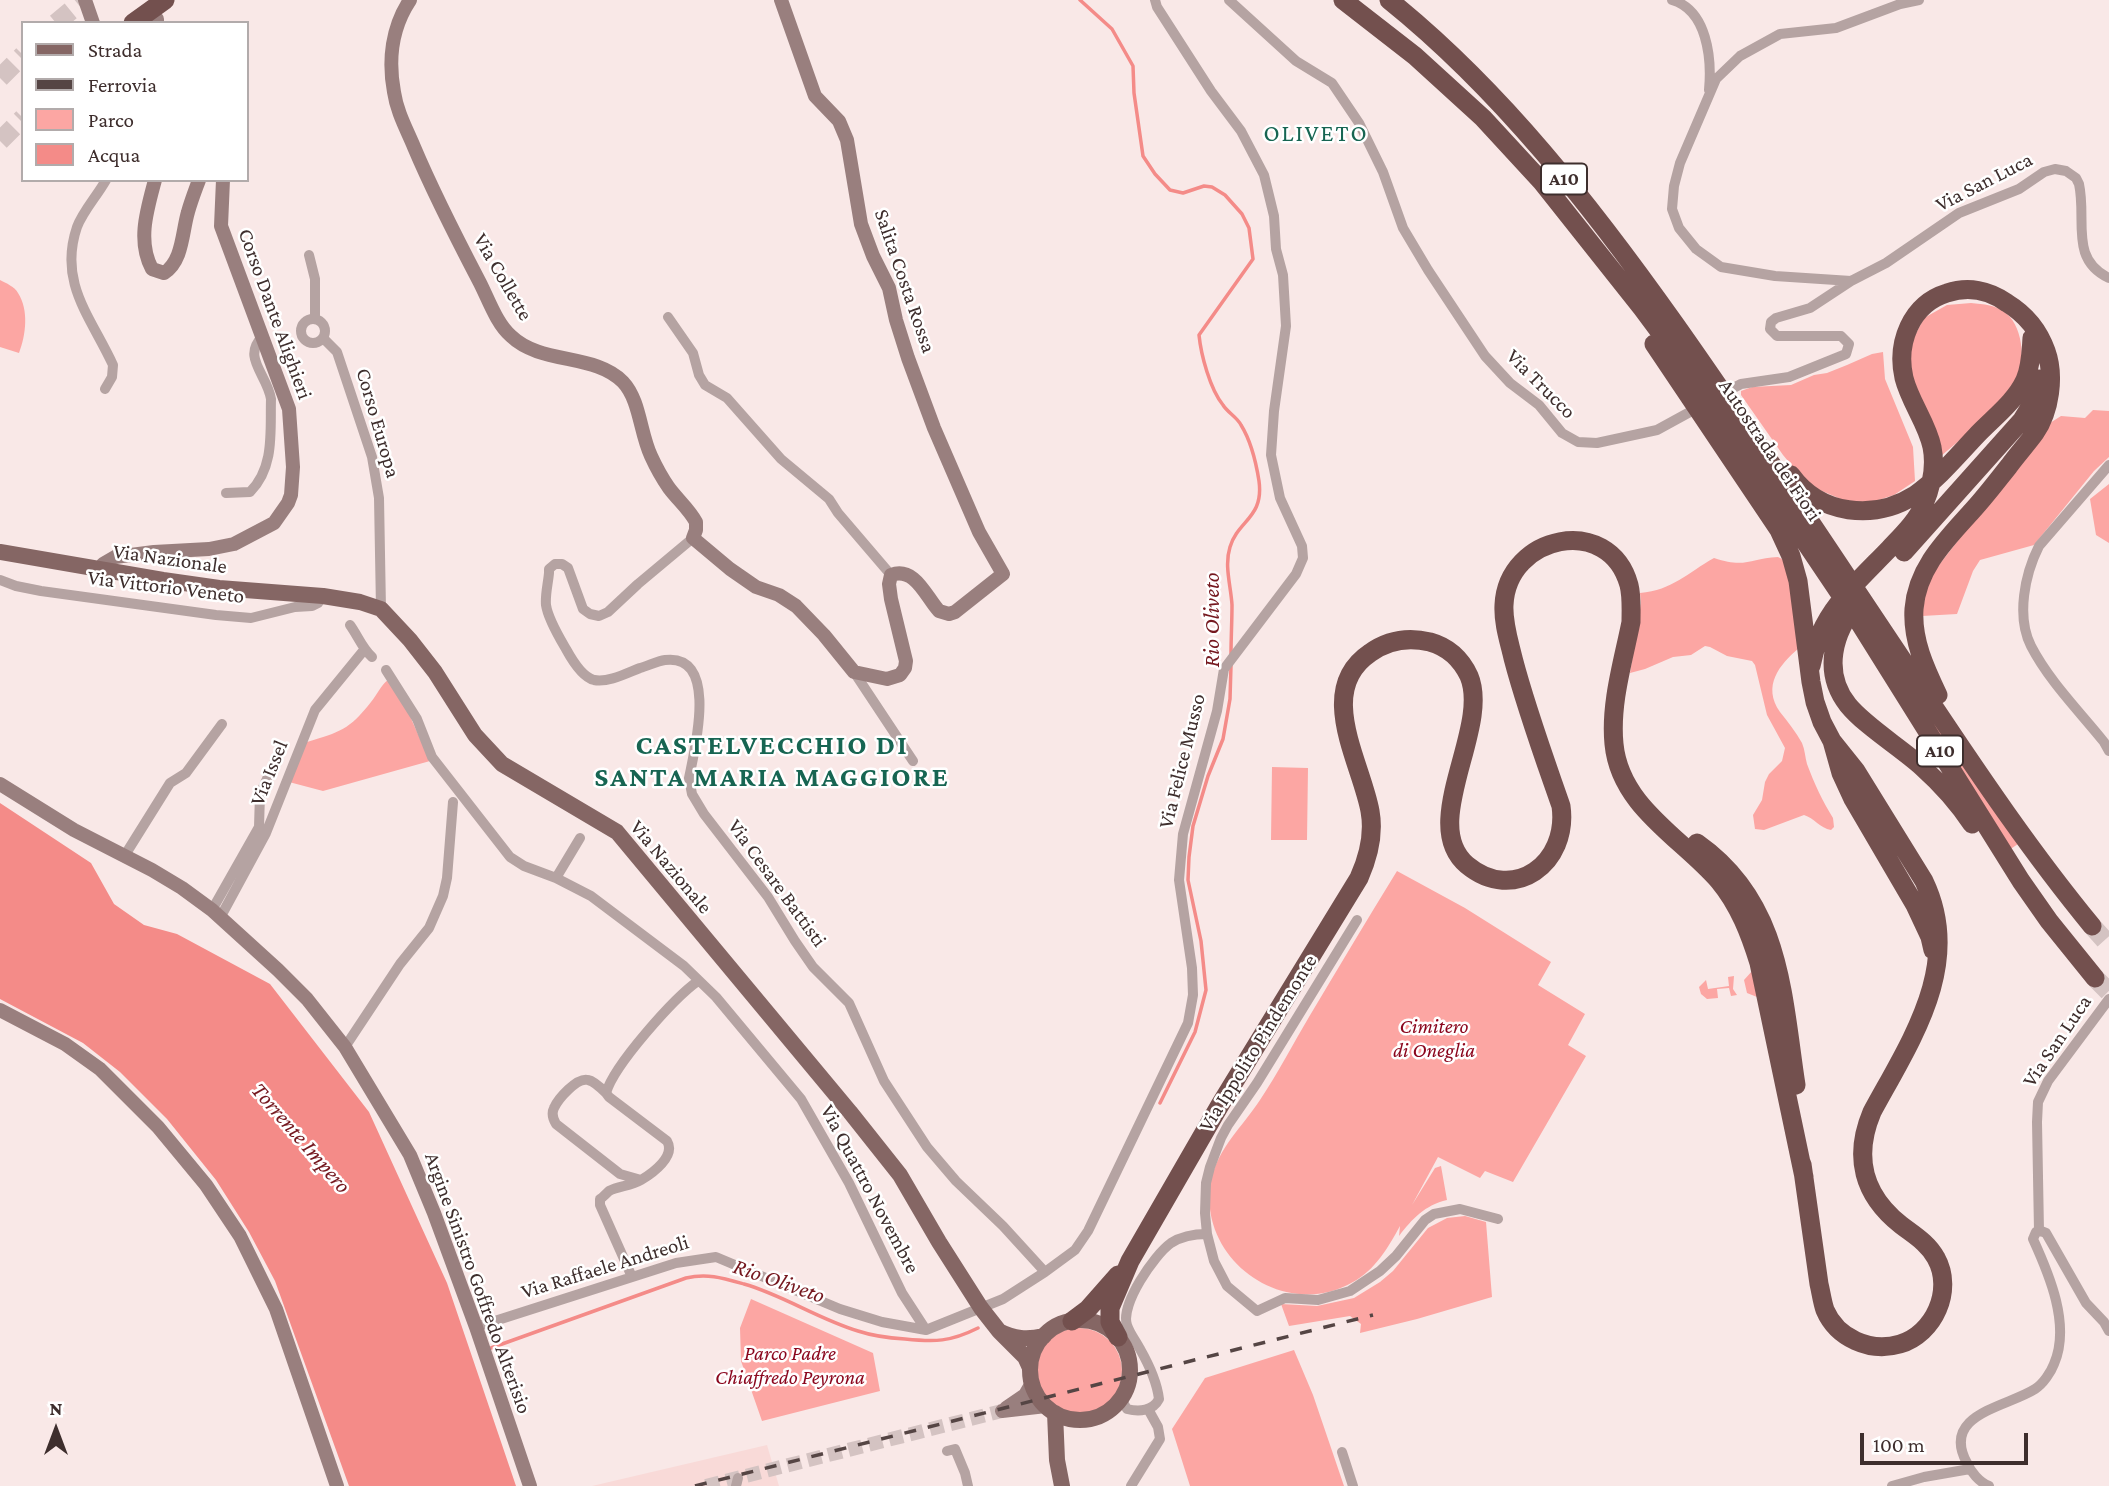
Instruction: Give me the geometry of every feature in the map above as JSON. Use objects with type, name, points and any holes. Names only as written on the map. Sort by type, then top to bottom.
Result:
[{"type":"highway","points":[[136,21],[165,0]]},
{"type":"highway","name":"A10","points":[[1343,0],[1415,56],[1483,118],[1542,182],[1616,274],[1638,319],[1702,390]]},
{"type":"highway","name":"Autostrada dei Fiori","points":[[1389,0],[1464,68],[1530,138],[1632,264],[1702,390],[1973,764],[2019,833],[2092,926]]},
{"type":"highway","points":[[1811,666],[1817,643],[1834,610],[1908,529],[1923,508],[1934,474],[1930,438],[1903,377],[1903,343],[1911,321],[1924,304],[1933,298],[1964,289],[1986,292],[1998,297],[2038,332],[2048,354],[2050,380],[2045,413],[2034,434],[1926,567],[1918,587],[1914,610],[1920,656],[1973,764]]},
{"type":"highway","points":[[2021,881],[1987,847],[1944,789],[1850,707],[1836,684],[1832,658],[1838,633],[1853,609],[2029,410],[2040,378],[2040,363],[2025,318]]},
{"type":"highway","points":[[1744,421],[1805,492],[1830,506],[1846,510],[1883,508],[1913,496],[1939,474],[2014,398],[2029,371],[2032,338]]},
{"type":"highway","points":[[1118,1336],[1110,1322],[1110,1308],[1130,1261],[1228,1093],[1359,878],[1366,862],[1370,812],[1347,732],[1343,705],[1347,682],[1364,656],[1386,644],[1410,639],[1441,646],[1459,659],[1469,676],[1474,696],[1471,718],[1449,814],[1454,847],[1464,863],[1480,876],[1508,880],[1531,874],[1548,861],[1555,850],[1560,839],[1561,806],[1517,673],[1504,617],[1506,592],[1516,569],[1546,545],[1566,540],[1587,542],[1599,547],[1615,560],[1623,572],[1630,593],[1630,622],[1613,728],[1614,747],[1623,776],[1643,807],[1721,862],[1748,895],[1769,935],[1778,969],[1794,1073],[1804,1177],[1822,1301],[1826,1311],[1848,1338],[1878,1347],[1898,1345],[1916,1336],[1933,1319],[1938,1310],[1942,1288],[1940,1267],[1931,1250],[1879,1203],[1864,1172],[1862,1149],[1866,1126],[1872,1112],[1923,1015],[1931,991],[1936,965],[1930,937],[1916,905],[1853,799],[1841,773],[1832,741],[1815,702],[1798,581],[1791,556],[1702,390]]},
{"type":"highway","name":"Autostrada dei Fiori","points":[[1702,390],[1744,421],[2021,881],[2095,978]]},
{"type":"highway","points":[[1072,1321],[1088,1309],[1130,1261]]},
{"type":"main road","name":"Via Nazionale","points":[[5,553],[102,571],[219,588],[323,596],[360,602],[381,609],[410,639],[435,672],[475,735],[502,764],[617,832],[900,1175],[981,1308],[1025,1357],[1031,1376]]},
{"type":"main road","points":[[1072,1321],[1089,1321],[1105,1326],[1118,1336],[1129,1356],[1126,1390],[1121,1399],[1098,1417],[1083,1420],[1050,1410],[1037,1396],[1031,1376],[1034,1351],[1044,1336],[1062,1323],[1072,1321]]},
{"type":"main road","points":[[999,1331],[1016,1338],[1044,1336]]},
{"type":"main road","points":[[1050,1410],[1062,1486]]},
{"type":"main road","points":[[1057,1454],[1063,1437],[1083,1420]]},
{"type":"street","points":[[85,0],[92,21]]},
{"type":"street","name":"Via Collette","points":[[410,0],[401,13],[395,31],[392,75],[396,103],[425,174],[498,318],[510,335],[522,344],[539,352],[600,368],[624,383],[634,399],[641,431],[651,458],[663,480],[696,522],[693,538]]},
{"type":"street","name":"Salita Costa Rossa","points":[[781,0],[815,96],[839,121],[847,140],[860,224],[889,288],[908,358],[934,428],[979,532],[1003,574],[949,614],[939,611],[919,583],[911,577],[896,573],[891,575]]},
{"type":"street","name":"Via Felice Musso","points":[[981,1308],[1003,1299],[1045,1272],[1074,1250],[1088,1231],[1188,1023],[1193,995],[1192,968],[1179,880],[1182,834],[1217,711],[1224,668],[1296,574],[1303,558],[1302,546],[1280,498],[1271,454],[1286,326],[1283,275],[1276,248],[1265,175],[1241,131],[1211,91],[1155,0]]},
{"type":"street","name":"Via Trucco","points":[[1229,0],[1296,61],[1332,83],[1359,122],[1383,172],[1403,228],[1485,356],[1510,383],[1539,405],[1562,433],[1573,440],[1597,443],[1657,430],[1741,384],[1789,377],[1842,356],[1848,351],[1849,344],[1841,336],[1777,336],[1770,326],[1776,318],[1810,308],[1851,281]]},
{"type":"street","points":[[1672,0],[1693,13],[1702,26],[1710,79],[1707,100]]},
{"type":"street","points":[[1851,281],[1775,276],[1721,267],[1696,249],[1679,228],[1672,209],[1674,186],[1680,163],[1716,79],[1740,56],[1780,34],[1836,28],[1900,4],[1919,0]]},
{"type":"street","name":"Via San Luca","points":[[1851,281],[1886,263],[1959,213],[2019,189],[2044,172],[2055,169],[2071,174],[2079,184],[2085,256],[2095,271],[2109,278]]},
{"type":"street","points":[[105,182],[78,225],[70,257],[76,294],[113,365],[112,377],[105,389]]},
{"type":"street","points":[[155,182],[144,233],[146,257],[152,269],[164,273],[171,268],[180,248],[187,214],[198,182]]},
{"type":"street","name":"Corso Dante Alighieri","points":[[102,571],[103,564],[115,557],[209,549],[234,544],[274,523],[291,495],[293,467],[289,409],[221,226],[223,182]]},
{"type":"street","name":"Corso Europa","points":[[309,255],[315,279],[315,319]]},
{"type":"street","points":[[668,317],[692,354],[705,385],[737,407],[785,463],[829,499],[891,575],[889,584],[906,661],[905,668],[900,675],[892,679],[855,672]]},
{"type":"street","name":"Corso Europa","points":[[315,319],[324,326],[323,338],[312,343],[305,340],[300,333],[304,322],[315,319]]},
{"type":"street","points":[[226,493],[250,492],[268,466],[271,399],[269,388],[253,354],[254,345],[263,336]]},
{"type":"street","name":"Corso Europa","points":[[323,338],[337,352],[372,457],[379,498],[381,609]]},
{"type":"street","points":[[2109,465],[2039,546],[2024,590],[2024,615],[2030,645],[2109,751]]},
{"type":"street","points":[[693,538],[756,587],[779,595],[796,606],[855,672],[914,761]]},
{"type":"street","name":"Via Cesare Battisti","points":[[693,538],[608,612],[599,616],[583,609],[568,568],[555,564],[549,573],[546,601],[548,613],[567,651],[582,672],[593,680],[604,680],[664,660],[681,663],[692,673],[699,691],[701,715],[689,778],[692,793],[712,825],[768,897],[807,958],[849,1003],[884,1082],[927,1147],[1045,1272]]},
{"type":"street","name":"Via Vittorio Veneto","points":[[0,580],[41,591],[251,618],[295,607],[313,606],[323,596]]},
{"type":"street","name":"Via Issel","points":[[216,914],[266,833],[315,710],[368,653],[349,625]]},
{"type":"street","name":"Via Quattro Novembre","points":[[386,670],[417,719],[432,757],[510,858],[591,896],[684,966],[745,1030],[801,1099],[849,1182],[902,1293],[926,1330]]},
{"type":"street","points":[[125,855],[170,783],[186,773],[222,724]]},
{"type":"street","points":[[216,914],[259,827],[260,794],[277,757]]},
{"type":"street","name":"Argine Sinistro Goffredo Alterisio","points":[[0,785],[74,830],[168,878],[216,914],[307,999],[345,1047],[410,1155],[477,1327],[530,1486]]},
{"type":"street","points":[[345,1047],[400,964],[429,928],[447,878],[453,802]]},
{"type":"street","points":[[556,878],[580,838]]},
{"type":"street","name":"Via Ippolito Pindemonte","points":[[1357,920],[1220,1139],[1206,1182],[1207,1234],[1214,1261],[1227,1286],[1257,1311],[1286,1298],[1318,1300],[1349,1291],[1380,1271],[1425,1220],[1434,1214],[1460,1209],[1498,1219]]},
{"type":"street","points":[[606,1093],[611,1081],[638,1044],[673,1002],[698,981]]},
{"type":"street","name":"Via San Luca","points":[[1970,1469],[1961,1453],[1961,1439],[1966,1425],[1975,1417],[2036,1388],[2054,1365],[2058,1353],[2060,1342],[2056,1298],[2033,1239],[2034,1234],[2039,1231],[2038,1102],[2048,1081],[2109,999]]},
{"type":"street","points":[[0,1010],[65,1044],[100,1069],[158,1127],[206,1185],[240,1236],[276,1309],[337,1486]]},
{"type":"street","points":[[632,1277],[600,1205],[600,1199],[608,1192],[641,1180],[663,1162],[670,1152],[670,1146],[590,1080],[580,1080],[554,1107],[552,1116],[556,1124],[620,1174],[641,1180]]},
{"type":"street","points":[[2039,1231],[2046,1233],[2080,1294],[2109,1331]]},
{"type":"street","points":[[1121,1399],[1127,1409],[1136,1411],[1149,1409],[1159,1399],[1146,1362],[1127,1327],[1125,1315],[1128,1303],[1153,1262],[1165,1248],[1185,1236],[1207,1234]]},
{"type":"street","name":"Via Raffaele Andreoli","points":[[477,1327],[676,1263],[716,1257],[839,1309],[882,1322],[926,1330]]},
{"type":"street","points":[[926,1330],[981,1308]]},
{"type":"street","points":[[1031,1376],[1025,1395],[1002,1411],[1050,1410]]},
{"type":"street","points":[[1131,1486],[1160,1439],[1158,1427],[1149,1409]]},
{"type":"street","points":[[947,1451],[955,1449],[968,1486]]},
{"type":"street","points":[[1342,1452],[1353,1486]]},
{"type":"street","points":[[1892,1486],[1970,1469],[1984,1485],[1989,1486]]},
{"type":"shaded area","points":[[767,1445],[779,1486],[592,1486]]},
{"type":"green space","points":[[0,280],[17,291],[24,307],[25,331],[19,353],[0,347]]},
{"type":"green space","points":[[1971,303],[1999,309],[2013,321],[2022,348],[2021,368],[2010,391],[1941,456],[1911,372],[1908,349],[1924,318],[1947,305]]},
{"type":"green space","points":[[1883,352],[1885,379],[1913,447],[1915,481],[1894,495],[1869,503],[1843,500],[1808,485],[1783,455],[1741,395],[1741,391],[1752,387],[1791,385]]},
{"type":"green space","points":[[2093,410],[2109,411],[2109,457],[2094,471],[2034,545],[1980,560],[1973,571],[1957,614],[1922,616],[1926,590],[1935,570],[2050,423],[2061,416],[2085,418]]},
{"type":"green space","points":[[2109,484],[2109,543],[2096,535],[2090,499]]},
{"type":"green space","points":[[1778,557],[1782,559],[1791,576],[1799,648],[1779,669],[1773,693],[1780,712],[1802,743],[1807,764],[1833,818],[1834,827],[1831,830],[1804,815],[1764,830],[1755,829],[1753,815],[1762,800],[1765,782],[1782,761],[1785,748],[1767,715],[1752,661],[1727,656],[1705,646],[1691,655],[1673,657],[1630,673],[1641,603],[1640,593],[1671,585],[1714,558],[1741,563]]},
{"type":"green space","points":[[388,680],[409,714],[430,761],[323,791],[289,782],[307,742],[350,724]]},
{"type":"green space","points":[[1928,710],[2018,844],[2009,850],[1925,713]]},
{"type":"green space","points":[[1272,767],[1308,768],[1307,840],[1271,840]]},
{"type":"green space","name":"Cimitero di Oneglia","points":[[1397,871],[1465,908],[1551,962],[1538,985],[1585,1014],[1568,1045],[1586,1056],[1513,1182],[1485,1171],[1480,1178],[1438,1157],[1412,1205],[1435,1168],[1441,1166],[1447,1200],[1432,1205],[1420,1214],[1399,1236],[1400,1226],[1380,1258],[1361,1277],[1326,1292],[1300,1294],[1274,1288],[1250,1276],[1231,1258],[1217,1235],[1210,1209],[1214,1168],[1225,1147],[1267,1090]]},
{"type":"green space","points":[[1753,970],[1757,997],[1747,993],[1744,980]]},
{"type":"green space","points":[[1734,976],[1733,989],[1737,995],[1731,996],[1729,988],[1717,989],[1718,998],[1707,999],[1701,994],[1699,987],[1706,980],[1708,989],[1729,986],[1728,977]]},
{"type":"green space","points":[[1465,1216],[1486,1222],[1492,1297],[1360,1333],[1361,1324],[1350,1316],[1289,1326],[1281,1304],[1317,1306],[1354,1298],[1393,1271],[1428,1228],[1447,1218]]},
{"type":"green space","name":"Parco Padre Chiaffredo Peyrona","points":[[751,1299],[873,1353],[880,1391],[762,1421],[741,1361],[740,1328]]},
{"type":"green space","points":[[1079,1328],[1096,1331],[1110,1340],[1119,1354],[1122,1371],[1119,1388],[1110,1402],[1096,1411],[1079,1414],[1062,1411],[1048,1402],[1039,1388],[1036,1371],[1039,1354],[1048,1340],[1062,1331]]},
{"type":"green space","points":[[1294,1350],[1313,1395],[1344,1486],[1190,1486],[1172,1429],[1205,1378]]},
{"type":"water","name":"Torrente Impero","points":[[0,803],[91,863],[114,904],[144,925],[177,934],[270,984],[369,1112],[447,1283],[516,1486],[349,1486],[275,1281],[249,1232],[216,1180],[167,1119],[120,1072],[83,1043],[0,999]]},
{"type":"waterway","name":"Rio Oliveto","points":[[1080,0],[1112,29],[1133,66],[1143,156],[1155,174],[1170,190],[1183,193],[1204,186],[1212,187],[1225,195],[1242,214],[1249,228],[1253,259],[1199,335],[1210,381],[1218,398],[1245,431],[1259,481],[1258,503],[1234,538],[1228,554],[1232,605],[1231,654]]},
{"type":"waterway","name":"Rio Oliveto","points":[[1160,1103],[1195,1032],[1206,990],[1201,941],[1188,880],[1189,857],[1193,826],[1208,776],[1223,739],[1230,699],[1231,665]]},
{"type":"waterway","name":"Rio Oliveto","points":[[491,1348],[686,1278],[701,1276],[722,1278],[773,1294],[864,1333],[934,1341],[959,1336],[978,1328]]},
{"type":"tunnel","points":[[58,21],[84,0]]},
{"type":"tunnel","points":[[0,78],[21,57]]},
{"type":"tunnel","points":[[0,141],[21,120]]},
{"type":"tunnel","points":[[2092,926],[2109,945]]},
{"type":"tunnel","points":[[2095,978],[2109,992]]},
{"type":"tunnel","points":[[706,1486],[1002,1411]]},
{"type":"railway","points":[[695,1486],[1373,1315]]},
{"type":"district","name":"OLIVETO","points":[[1316,134]]},
{"type":"district","name":"CASTELVECCHIO DI SANTA MARIA MAGGIORE","points":[[772,761]]}]
